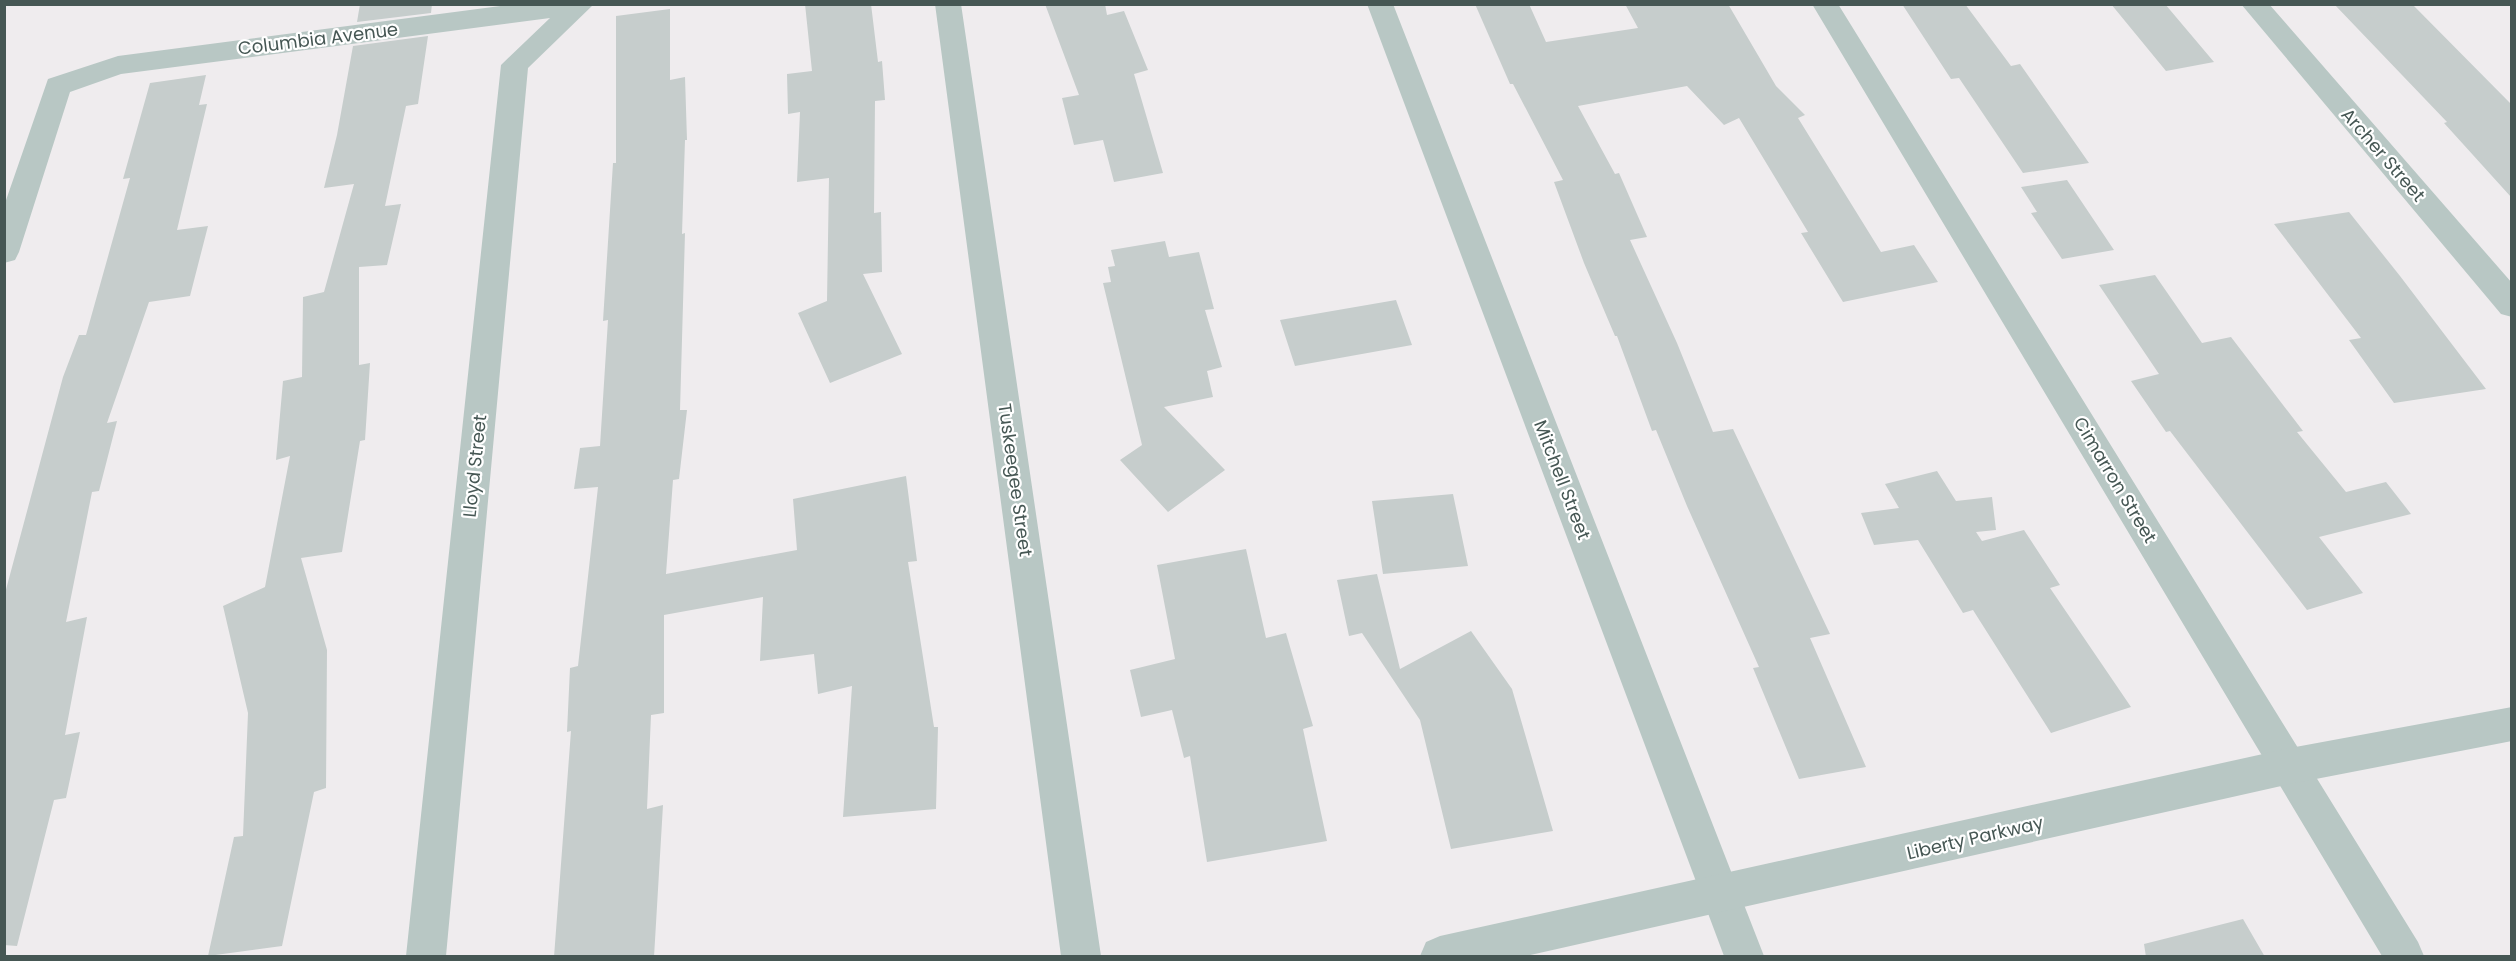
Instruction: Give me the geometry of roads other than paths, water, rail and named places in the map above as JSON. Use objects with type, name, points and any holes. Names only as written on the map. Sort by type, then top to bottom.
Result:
[{"type":"street","name":"Tuskeegee Street","points":[[948,4],[1081,957]]},
{"type":"street","name":"Mitchell Street","points":[[1380,4],[1744,957]]},
{"type":"street","name":"Cimarron Street","points":[[1825,4],[2404,957]]},
{"type":"street","name":"Archer Street","points":[[2254,4],[2511,305]]},
{"type":"street","name":"Columbia Avenue","points":[[4,252],[58,86],[118,65],[580,5]]},
{"type":"street","name":"Lloyd Street","points":[[426,957],[515,65],[580,5]]},
{"type":"street","name":"Liberty Parkway","points":[[1440,957],[2290,766],[2511,724]]}]
